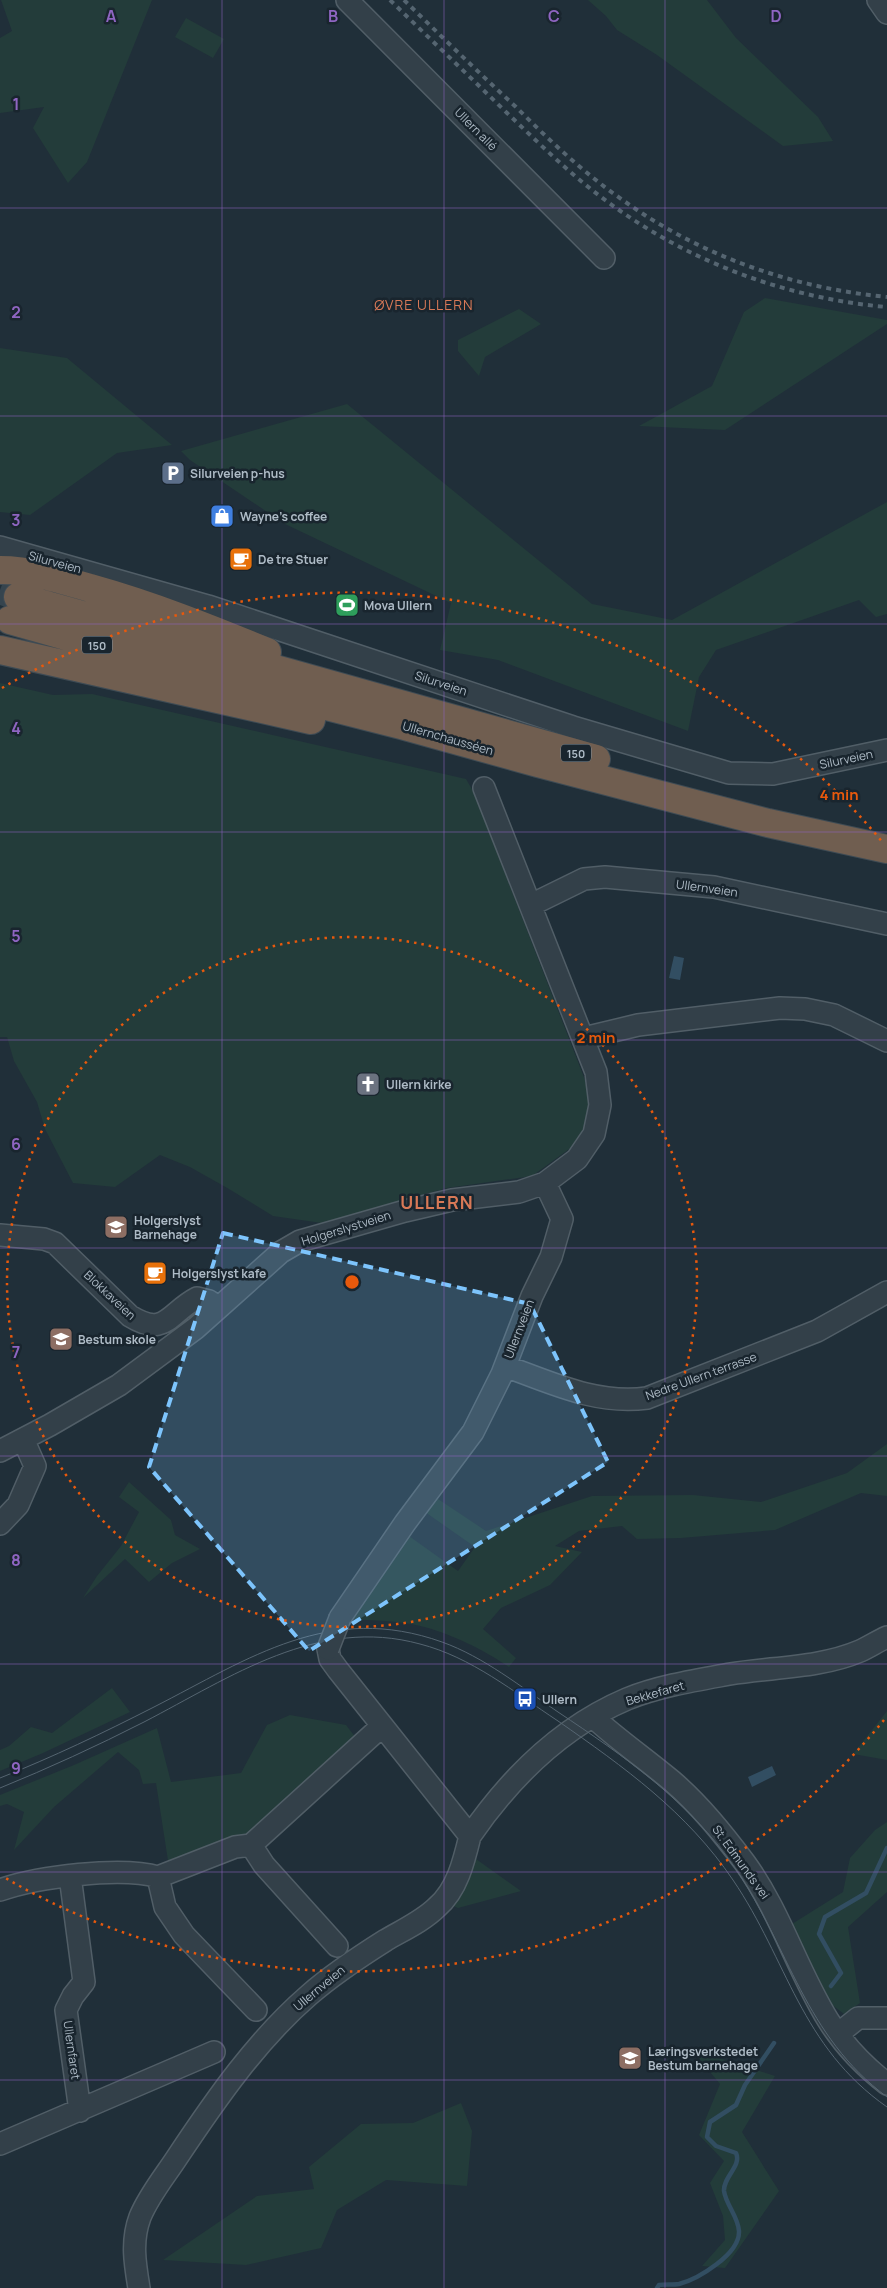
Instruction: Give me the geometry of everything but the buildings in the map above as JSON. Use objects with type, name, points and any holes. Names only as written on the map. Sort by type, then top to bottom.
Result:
[{"type":"highway","points":[[0,570],[51,577],[130,600],[211,628],[379,698]]},
{"type":"highway","name":"Ullernchausséen","points":[[887,830],[619,765],[379,698],[14,609],[185,670],[768,822],[887,849]]},
{"type":"highway","points":[[0,650],[397,739],[538,763]]},
{"type":"street","name":"Ullern allé","points":[[348,0],[604,258]]},
{"type":"street","points":[[878,0],[887,13]]},
{"type":"street","name":"Silurveien","points":[[0,547],[208,606],[573,728],[729,773],[772,774],[887,750]]},
{"type":"street","points":[[484,788],[596,1072],[600,1105],[594,1134],[577,1159],[545,1183]]},
{"type":"street","name":"Ullernveien","points":[[531,905],[584,879],[605,877],[714,887],[887,924]]},
{"type":"street","points":[[584,1038],[638,1025],[780,1008],[805,1009],[834,1015],[887,1041]]},
{"type":"street","name":"Ullernveien","points":[[139,2288],[134,2259],[134,2243],[140,2219],[147,2202],[206,2114],[274,2030],[309,1995],[349,1963],[438,1907],[454,1886],[464,1864],[470,1836],[334,1664],[328,1649],[340,1618],[405,1523],[460,1452],[483,1414],[505,1366],[532,1296],[551,1257],[562,1219],[545,1183]]},
{"type":"street","name":"Holgerslystveien","points":[[0,1450],[119,1385],[161,1355],[276,1256],[300,1241],[405,1211],[452,1200],[519,1192],[545,1183]]},
{"type":"street","name":"Blokkaveien","points":[[0,1235],[44,1239],[54,1244],[130,1316],[142,1324],[153,1326],[167,1323],[197,1298],[202,1298],[218,1307]]},
{"type":"street","name":"Nedre Ullern terrasse","points":[[505,1366],[581,1394],[629,1400],[647,1398],[817,1331],[887,1292]]},
{"type":"street","points":[[0,1524],[18,1505],[35,1466],[23,1439]]},
{"type":"street","name":"Bekkefaret","points":[[470,1836],[488,1810],[515,1778],[541,1753],[593,1716],[627,1699],[660,1689],[729,1674],[818,1663],[859,1651],[887,1636]]},
{"type":"street","name":"St. Edmunds vei","points":[[593,1716],[688,1796],[716,1825],[745,1864],[771,1904],[815,1996],[838,2034],[887,2084]]},
{"type":"street","points":[[0,1890],[19,1884],[70,1876],[144,1873],[158,1877],[235,1847],[251,1846],[382,1726]]},
{"type":"street","name":"Ullernveien","points":[[251,1846],[264,1865],[337,1946]]},
{"type":"street","name":"Ullernfaret","points":[[70,1876],[84,1982],[72,1996],[66,2010],[80,2111]]},
{"type":"street","points":[[158,1877],[165,1907],[184,1935],[256,2010]]},
{"type":"street","points":[[838,2034],[858,2018],[887,2018]]},
{"type":"street","points":[[0,2144],[214,2052]]},
{"type":"highlighted area","points":[[223,1233],[530,1304],[608,1462],[309,1651],[149,1467]]},
{"type":"green space","points":[[1,0],[152,0],[87,162],[68,183],[33,128],[44,107],[0,113],[0,38],[12,31]]},
{"type":"green space","points":[[588,0],[707,0],[736,38],[818,117],[833,141],[783,146],[657,55],[617,30],[606,16]]},
{"type":"green space","points":[[186,18],[224,39],[213,58],[175,37]]},
{"type":"green space","points":[[765,298],[887,320],[887,324],[725,430],[639,426],[712,386],[744,312]]},
{"type":"green space","points":[[519,309],[541,324],[485,357],[479,376],[458,351],[458,340]]},
{"type":"green space","points":[[0,348],[67,358],[172,445],[117,453],[30,515],[0,512]]},
{"type":"green space","points":[[347,404],[592,604],[672,620],[887,502],[887,614],[876,617],[859,600],[716,650],[699,677],[688,731],[498,660],[440,650],[451,603],[285,524],[190,460],[181,451]]},
{"type":"green space","points":[[0,683],[53,695],[92,694],[466,779],[473,791],[585,1080],[589,1098],[589,1111],[583,1132],[572,1147],[532,1176],[447,1188],[322,1223],[273,1216],[190,1167],[160,1155],[115,1187],[73,1183],[45,1129],[37,1102],[14,1061],[7,1037],[0,1037]]},
{"type":"green space","points":[[887,1444],[887,1496],[861,1493],[775,1530],[681,1538],[637,1539],[622,1526],[579,1531],[555,1546],[582,1552],[550,1585],[501,1608],[483,1629],[516,1658],[509,1667],[466,1643],[431,1629],[412,1624],[350,1619],[409,1536],[458,1571],[475,1547],[425,1512],[438,1499],[486,1531],[592,1496],[693,1495],[761,1502],[847,1473]]},
{"type":"green space","points":[[129,1482],[171,1520],[175,1535],[200,1549],[172,1563],[149,1582],[125,1559],[83,1598],[97,1576],[121,1546],[139,1512],[119,1497]]},
{"type":"green space","points":[[112,1688],[130,1712],[0,1771],[0,1750],[9,1746],[31,1727],[52,1733]]},
{"type":"green space","points":[[887,1711],[887,1760],[853,1754]]},
{"type":"green space","points":[[290,1715],[346,1725],[356,1738],[261,1831],[169,1867],[156,1783],[143,1784],[139,1770],[118,1752],[54,1807],[14,1850],[24,1812],[7,1804],[0,1806],[0,1795],[157,1728],[171,1782],[241,1773],[267,1725]]},
{"type":"green space","points":[[887,1822],[887,1892],[848,1927],[860,2003],[844,2014],[831,2004],[792,1924],[843,1892],[850,1858],[875,1830]]},
{"type":"green space","points":[[476,1859],[521,1891],[458,1908],[451,1905]]},
{"type":"green space","points":[[691,2049],[775,2076],[742,2132],[779,2191],[725,2268],[702,2266],[725,2240],[723,2216],[710,2183],[724,2161],[699,2135],[720,2084]]},
{"type":"green space","points":[[461,2103],[472,2131],[467,2186],[386,2180],[337,2210],[321,2248],[246,2265],[163,2260],[257,2196],[314,2189],[309,2167],[361,2124],[413,2123]]},
{"type":"water","points":[[674,956],[684,958],[680,980],[669,978]]},
{"type":"water","points":[[772,1766],[776,1775],[752,1787],[748,1777]]},
{"type":"waterway","points":[[831,1986],[841,1973],[819,1934],[825,1917],[866,1893],[887,1848]]},
{"type":"waterway","points":[[657,2288],[659,2285],[679,2284],[697,2277],[725,2257],[737,2240],[738,2226],[724,2191],[726,2181],[737,2162],[736,2153],[716,2146],[707,2137],[710,2122],[736,2105],[745,2085],[774,2043]]},
{"type":"tunnel","points":[[0,590],[18,597]]},
{"type":"tram line","points":[[0,1778],[135,1717],[258,1654],[292,1641],[327,1632],[363,1628],[401,1631],[442,1642],[458,1648],[487,1664],[607,1746],[654,1781],[697,1822],[735,1868],[754,1899],[817,2019],[836,2046],[859,2073],[887,2097]]},
{"type":"tram line","points":[[0,1788],[109,1740],[209,1687],[276,1656],[311,1645],[346,1638],[382,1637],[420,1644],[439,1650],[457,1657],[492,1676],[583,1738],[653,1792],[696,1833],[733,1880],[752,1911],[815,2030],[834,2057],[858,2083],[887,2107]]},
{"type":"railway","points":[[390,0],[561,164],[589,188],[649,230],[713,263],[747,276],[816,296],[851,303],[887,307]]},
{"type":"railway","points":[[404,0],[568,157],[595,180],[654,221],[684,238],[749,266],[817,286],[887,297]]},
{"type":"place","name":"Silurveien p-hus","points":[[173,473]]},
{"type":"place","name":"Wayne's coffee","points":[[222,516]]},
{"type":"place","name":"De tre Stuer","points":[[241,559]]},
{"type":"place","name":"Mova Ullern","points":[[347,605]]},
{"type":"place","name":"Ullern kirke","points":[[368,1084]]},
{"type":"place","name":"Holgerslyst Barnehage","points":[[116,1227]]},
{"type":"place","name":"Holgerslyst kafe","points":[[155,1273]]},
{"type":"place","name":"Bestum skole","points":[[61,1339]]},
{"type":"place","name":"Ullern","points":[[525,1699]]},
{"type":"place","name":"Læringsverkstedet Bestum barnehage","points":[[630,2058]]},
{"type":"district","name":"ØVRE ULLERN","points":[[424,304]]},
{"type":"district","name":"ULLERN","points":[[437,1202]]}]
